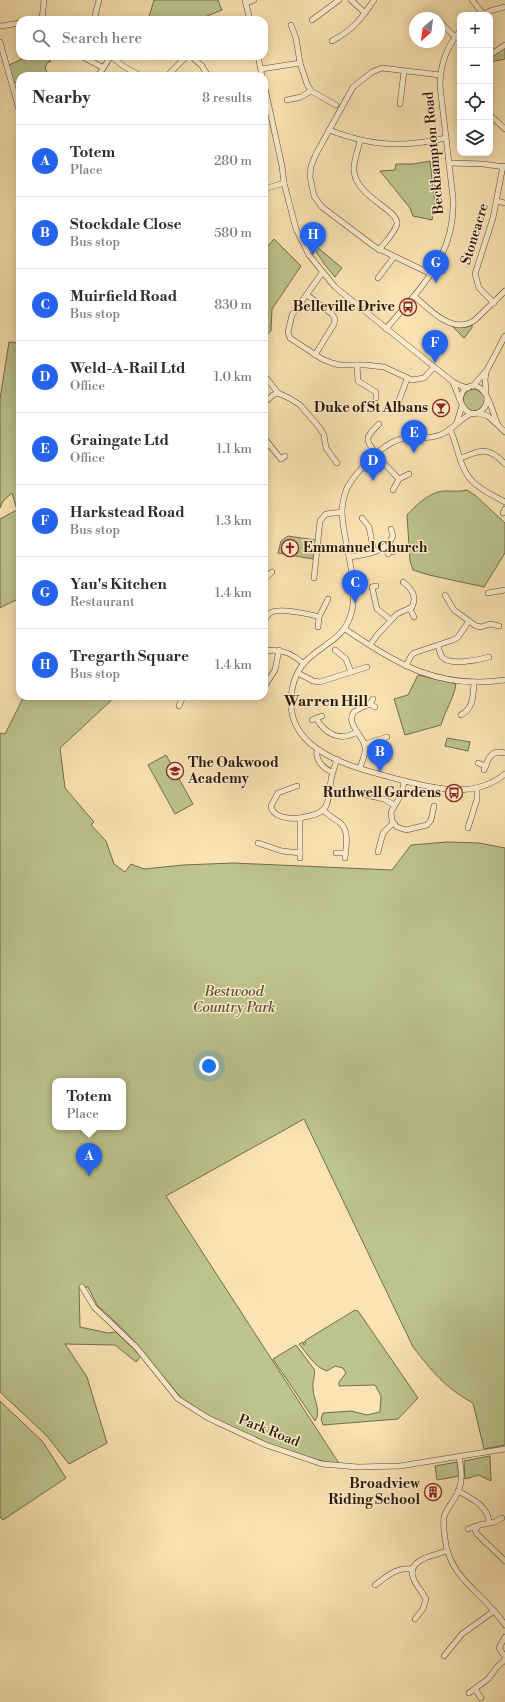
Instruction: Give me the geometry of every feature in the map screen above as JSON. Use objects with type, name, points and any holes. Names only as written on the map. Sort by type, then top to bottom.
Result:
[{"type":"street","points":[[42,16],[44,0]]},
{"type":"street","points":[[95,16],[99,0]]},
{"type":"street","points":[[249,16],[246,2],[254,0]]},
{"type":"street","points":[[312,20],[339,0]]},
{"type":"street","points":[[351,0],[365,13]]},
{"type":"street","points":[[334,38],[354,27],[374,0]]},
{"type":"street","points":[[472,0],[480,12]]},
{"type":"street","points":[[492,12],[505,8]]},
{"type":"street","points":[[1,26],[16,24]]},
{"type":"street","points":[[291,25],[296,38],[300,63],[307,84],[311,91],[336,105]]},
{"type":"street","points":[[445,27],[455,36]]},
{"type":"street","name":"Beckhampton Road","points":[[386,329],[431,274],[443,254],[452,224],[453,198],[440,75],[446,53],[455,36]]},
{"type":"street","points":[[0,42],[16,99]]},
{"type":"street","points":[[493,53],[505,46]]},
{"type":"street","points":[[85,60],[102,67]]},
{"type":"street","points":[[100,72],[108,60]]},
{"type":"street","points":[[116,60],[134,72]]},
{"type":"street","points":[[171,72],[183,60]]},
{"type":"street","points":[[195,60],[206,72]]},
{"type":"street","points":[[259,60],[261,72]]},
{"type":"street","points":[[261,69],[300,63]]},
{"type":"street","points":[[431,274],[379,250],[322,207],[314,196],[310,182],[311,166],[316,154],[353,87],[378,70],[384,68],[440,75]]},
{"type":"street","points":[[394,98],[400,101],[404,71]]},
{"type":"street","points":[[287,100],[302,100],[311,91]]},
{"type":"street","points":[[268,102],[282,166],[284,183],[299,237],[309,255],[335,288],[452,382],[483,389],[498,425]]},
{"type":"street","points":[[493,118],[505,129]]},
{"type":"street","points":[[329,130],[360,141],[402,145],[446,138]]},
{"type":"street","points":[[360,141],[354,168],[357,182],[362,190],[393,215],[397,221],[396,227],[379,250]]},
{"type":"street","points":[[449,163],[504,166]]},
{"type":"street","name":"Stoneacre","points":[[494,302],[479,288],[475,274],[489,234],[504,166]]},
{"type":"street","points":[[268,188],[284,183]]},
{"type":"street","points":[[497,201],[505,203]]},
{"type":"street","points":[[381,276],[394,257]]},
{"type":"street","points":[[322,273],[292,315],[288,334],[290,338],[316,355],[336,365],[384,367],[415,381],[427,376],[434,367]]},
{"type":"street","points":[[414,296],[443,320],[458,324],[466,324],[472,322],[505,291]]},
{"type":"street","points":[[307,295],[332,314],[335,319],[334,324],[316,355]]},
{"type":"street","points":[[505,336],[487,370],[485,379],[487,397],[484,409],[457,422],[450,429],[434,437],[408,438],[388,444],[349,486],[343,500],[342,512],[349,557],[353,601],[351,616],[345,629],[334,641],[312,656],[304,664],[298,672],[291,693],[291,711],[298,730],[308,743],[317,750],[360,768],[404,781],[449,790],[476,788],[494,782],[505,774]]},
{"type":"street","points":[[357,365],[358,382],[376,392],[376,398]]},
{"type":"street","points":[[460,400],[462,393],[487,370]]},
{"type":"street","points":[[398,403],[408,379]]},
{"type":"street","points":[[268,380],[278,393],[290,398],[300,405],[317,424],[324,435],[326,447],[337,464]]},
{"type":"street","points":[[452,382],[462,406],[466,411],[488,416],[505,432]]},
{"type":"street","points":[[268,400],[278,393]]},
{"type":"street","points":[[457,422],[462,406]]},
{"type":"street","points":[[376,425],[368,435],[367,440],[369,445],[398,479]]},
{"type":"street","points":[[450,429],[464,470],[473,482],[505,502]]},
{"type":"street","points":[[269,444],[281,459],[285,456]]},
{"type":"street","points":[[461,458],[478,451],[486,451],[492,452],[505,464]]},
{"type":"street","points":[[393,490],[398,479],[409,474]]},
{"type":"street","points":[[316,575],[321,519],[328,514],[342,512]]},
{"type":"street","points":[[365,519],[370,531],[374,552]]},
{"type":"street","points":[[349,557],[374,552],[386,546],[392,539],[394,531]]},
{"type":"street","points":[[386,546],[390,552]]},
{"type":"street","points":[[268,576],[273,582]]},
{"type":"street","points":[[370,645],[399,612],[410,609],[415,599],[414,593],[412,586],[403,582]]},
{"type":"street","points":[[376,586],[372,587],[373,596],[378,610],[391,620]]},
{"type":"street","points":[[492,594],[505,590]]},
{"type":"street","points":[[445,595],[452,601],[454,610],[469,621],[479,627],[488,624],[495,627]]},
{"type":"street","points":[[318,627],[319,617],[328,603]]},
{"type":"street","points":[[410,609],[414,617]]},
{"type":"street","points":[[374,615],[378,610]]},
{"type":"street","points":[[268,616],[276,611],[307,613],[319,617]]},
{"type":"street","points":[[406,666],[414,653],[456,638],[469,621]]},
{"type":"street","points":[[345,629],[406,666],[436,677],[474,682],[505,680]]},
{"type":"street","points":[[438,645],[442,656],[447,660],[484,662],[489,657]]},
{"type":"street","points":[[268,651],[279,650],[291,654],[304,664]]},
{"type":"street","points":[[268,679],[275,670],[279,650]]},
{"type":"street","points":[[339,651],[348,662],[352,672]]},
{"type":"street","points":[[298,672],[313,681],[320,682],[365,669]]},
{"type":"street","points":[[464,715],[473,702],[474,682]]},
{"type":"street","points":[[179,706],[181,700]]},
{"type":"street","points":[[360,768],[365,753],[365,744],[352,721],[354,713],[373,703]]},
{"type":"street","points":[[349,709],[354,713]]},
{"type":"street","points":[[317,718],[324,729],[333,735],[344,737],[357,732]]},
{"type":"street","points":[[365,744],[384,740]]},
{"type":"street","points":[[317,750],[317,758],[324,768],[332,772]]},
{"type":"street","points":[[478,763],[485,768],[489,757],[493,753],[505,753]]},
{"type":"street","points":[[294,785],[278,793],[269,810],[286,818],[300,818],[315,815],[323,810],[329,798],[332,772],[337,759]]},
{"type":"street","points":[[404,781],[402,793],[394,805],[390,815],[393,823],[399,828],[406,830],[429,827],[430,820],[435,809]]},
{"type":"street","points":[[462,821],[468,826],[477,799],[476,788]]},
{"type":"street","points":[[365,793],[384,799],[394,805]]},
{"type":"street","points":[[323,810],[340,823],[345,829],[345,856],[336,853]]},
{"type":"street","points":[[260,846],[300,855],[300,818]]},
{"type":"street","points":[[380,850],[384,831],[393,823]]},
{"type":"street","name":"Park Road","points":[[82,1287],[94,1307],[137,1348],[178,1399],[208,1418],[260,1442],[322,1464],[338,1467],[400,1466],[505,1449]]},
{"type":"street","points":[[459,1457],[462,1478],[458,1491],[444,1518],[447,1551],[452,1565],[459,1576],[494,1611],[505,1625]]},
{"type":"street","points":[[458,1491],[472,1496],[488,1514],[488,1522]]},
{"type":"street","points":[[468,1529],[488,1522],[498,1521],[502,1518]]},
{"type":"street","points":[[476,1526],[477,1534],[504,1559]]},
{"type":"street","points":[[418,1618],[426,1599],[413,1577],[412,1569],[417,1562],[447,1551]]},
{"type":"street","points":[[375,1585],[398,1570],[403,1568],[412,1569]]},
{"type":"street","points":[[444,1656],[462,1634],[494,1611]]},
{"type":"street","points":[[505,1637],[499,1648],[505,1657]]},
{"type":"street","points":[[469,1693],[488,1679],[496,1667],[505,1660]]},
{"type":"street","points":[[475,1689],[481,1698]]},
{"type":"green space","points":[[154,0],[218,0],[222,10],[207,16],[149,16]]},
{"type":"green space","points":[[505,48],[505,59],[493,61],[493,56]]},
{"type":"green space","points":[[20,60],[51,61],[47,63],[45,68],[47,72],[16,72],[16,83],[13,83],[9,65]]},
{"type":"green space","points":[[430,161],[435,203],[432,220],[413,216],[410,208],[380,171],[395,170],[396,164],[413,164]]},
{"type":"green space","points":[[310,236],[311,242],[342,268],[335,277],[325,265],[308,239]]},
{"type":"green space","points":[[274,239],[301,266],[272,309],[271,331],[268,334],[268,246]]},
{"type":"green space","points":[[451,325],[460,327],[472,325],[472,328],[464,338]]},
{"type":"green space","points":[[9,342],[16,343],[16,507],[12,493],[3,501],[0,508],[0,399]]},
{"type":"green space","points":[[474,389],[482,392],[485,400],[482,408],[474,411],[466,408],[463,400],[466,392]]},
{"type":"green space","points":[[467,490],[476,496],[505,523],[505,553],[484,587],[413,570],[410,561],[407,515],[419,503],[434,493]]},
{"type":"green space","points":[[16,511],[16,600],[0,608],[0,519]]},
{"type":"green space","points":[[288,536],[316,540],[313,559],[278,553],[281,541]]},
{"type":"green space","points":[[418,675],[456,684],[455,689],[441,725],[405,735],[394,699],[408,695]]},
{"type":"green space","name":"Bestwood Country Park","points":[[22,700],[112,700],[60,748],[65,788],[94,822],[91,825],[106,841],[114,864],[125,872],[131,864],[144,869],[183,865],[233,863],[392,870],[411,845],[447,842],[479,843],[505,848],[505,1445],[484,1449],[473,1403],[447,1385],[413,1347],[304,1119],[166,1196],[340,1465],[278,1448],[208,1416],[181,1398],[126,1332],[97,1305],[88,1287],[79,1287],[80,1327],[108,1333],[116,1332],[141,1356],[136,1362],[115,1345],[65,1344],[87,1377],[107,1443],[69,1464],[47,1436],[0,1392],[0,733],[5,734]]},
{"type":"green space","points":[[447,738],[470,742],[468,751],[445,746]]},
{"type":"green space","points":[[166,755],[193,804],[175,814],[148,765]]},
{"type":"green space","points":[[355,1310],[358,1311],[418,1398],[398,1419],[323,1425],[321,1419],[323,1413],[351,1411],[367,1415],[380,1412],[381,1396],[375,1385],[339,1386],[339,1382],[346,1373],[343,1368],[335,1366],[327,1371],[322,1369],[311,1359],[299,1344],[303,1342],[304,1345],[306,1340]]},
{"type":"green space","points":[[296,1345],[314,1369],[315,1374],[313,1392],[318,1413],[315,1421],[273,1359]]},
{"type":"green space","points":[[0,1401],[43,1442],[66,1478],[3,1520],[0,1517]]},
{"type":"green space","points":[[490,1456],[491,1481],[479,1475],[465,1479],[464,1461]]},
{"type":"green space","points":[[457,1462],[459,1476],[437,1480],[435,1466]]},
{"type":"place","name":"Tregarth Square","points":[[313,255]]},
{"type":"place","name":"Yau's Kitchen","points":[[436,283]]},
{"type":"place","name":"Belleville Drive","points":[[408,307]]},
{"type":"place","name":"Harkstead Road","points":[[435,363]]},
{"type":"place","name":"Duke of St Albans","points":[[441,408]]},
{"type":"place","name":"Graingate Ltd","points":[[414,453]]},
{"type":"place","name":"Weld-A-Rail Ltd","points":[[373,481]]},
{"type":"place","name":"Emmanuel Church","points":[[290,548]]},
{"type":"place","name":"Muirfield Road","points":[[355,603]]},
{"type":"place","name":"The Oakwood Academy","points":[[175,771]]},
{"type":"place","name":"Stockdale Close","points":[[380,772]]},
{"type":"place","name":"Ruthwell Gardens","points":[[454,793]]},
{"type":"place","name":"Totem","points":[[89,1176]]},
{"type":"place","name":"Broadview Riding School","points":[[433,1492]]},
{"type":"district","name":"Warren Hill","points":[[326,701]]}]
